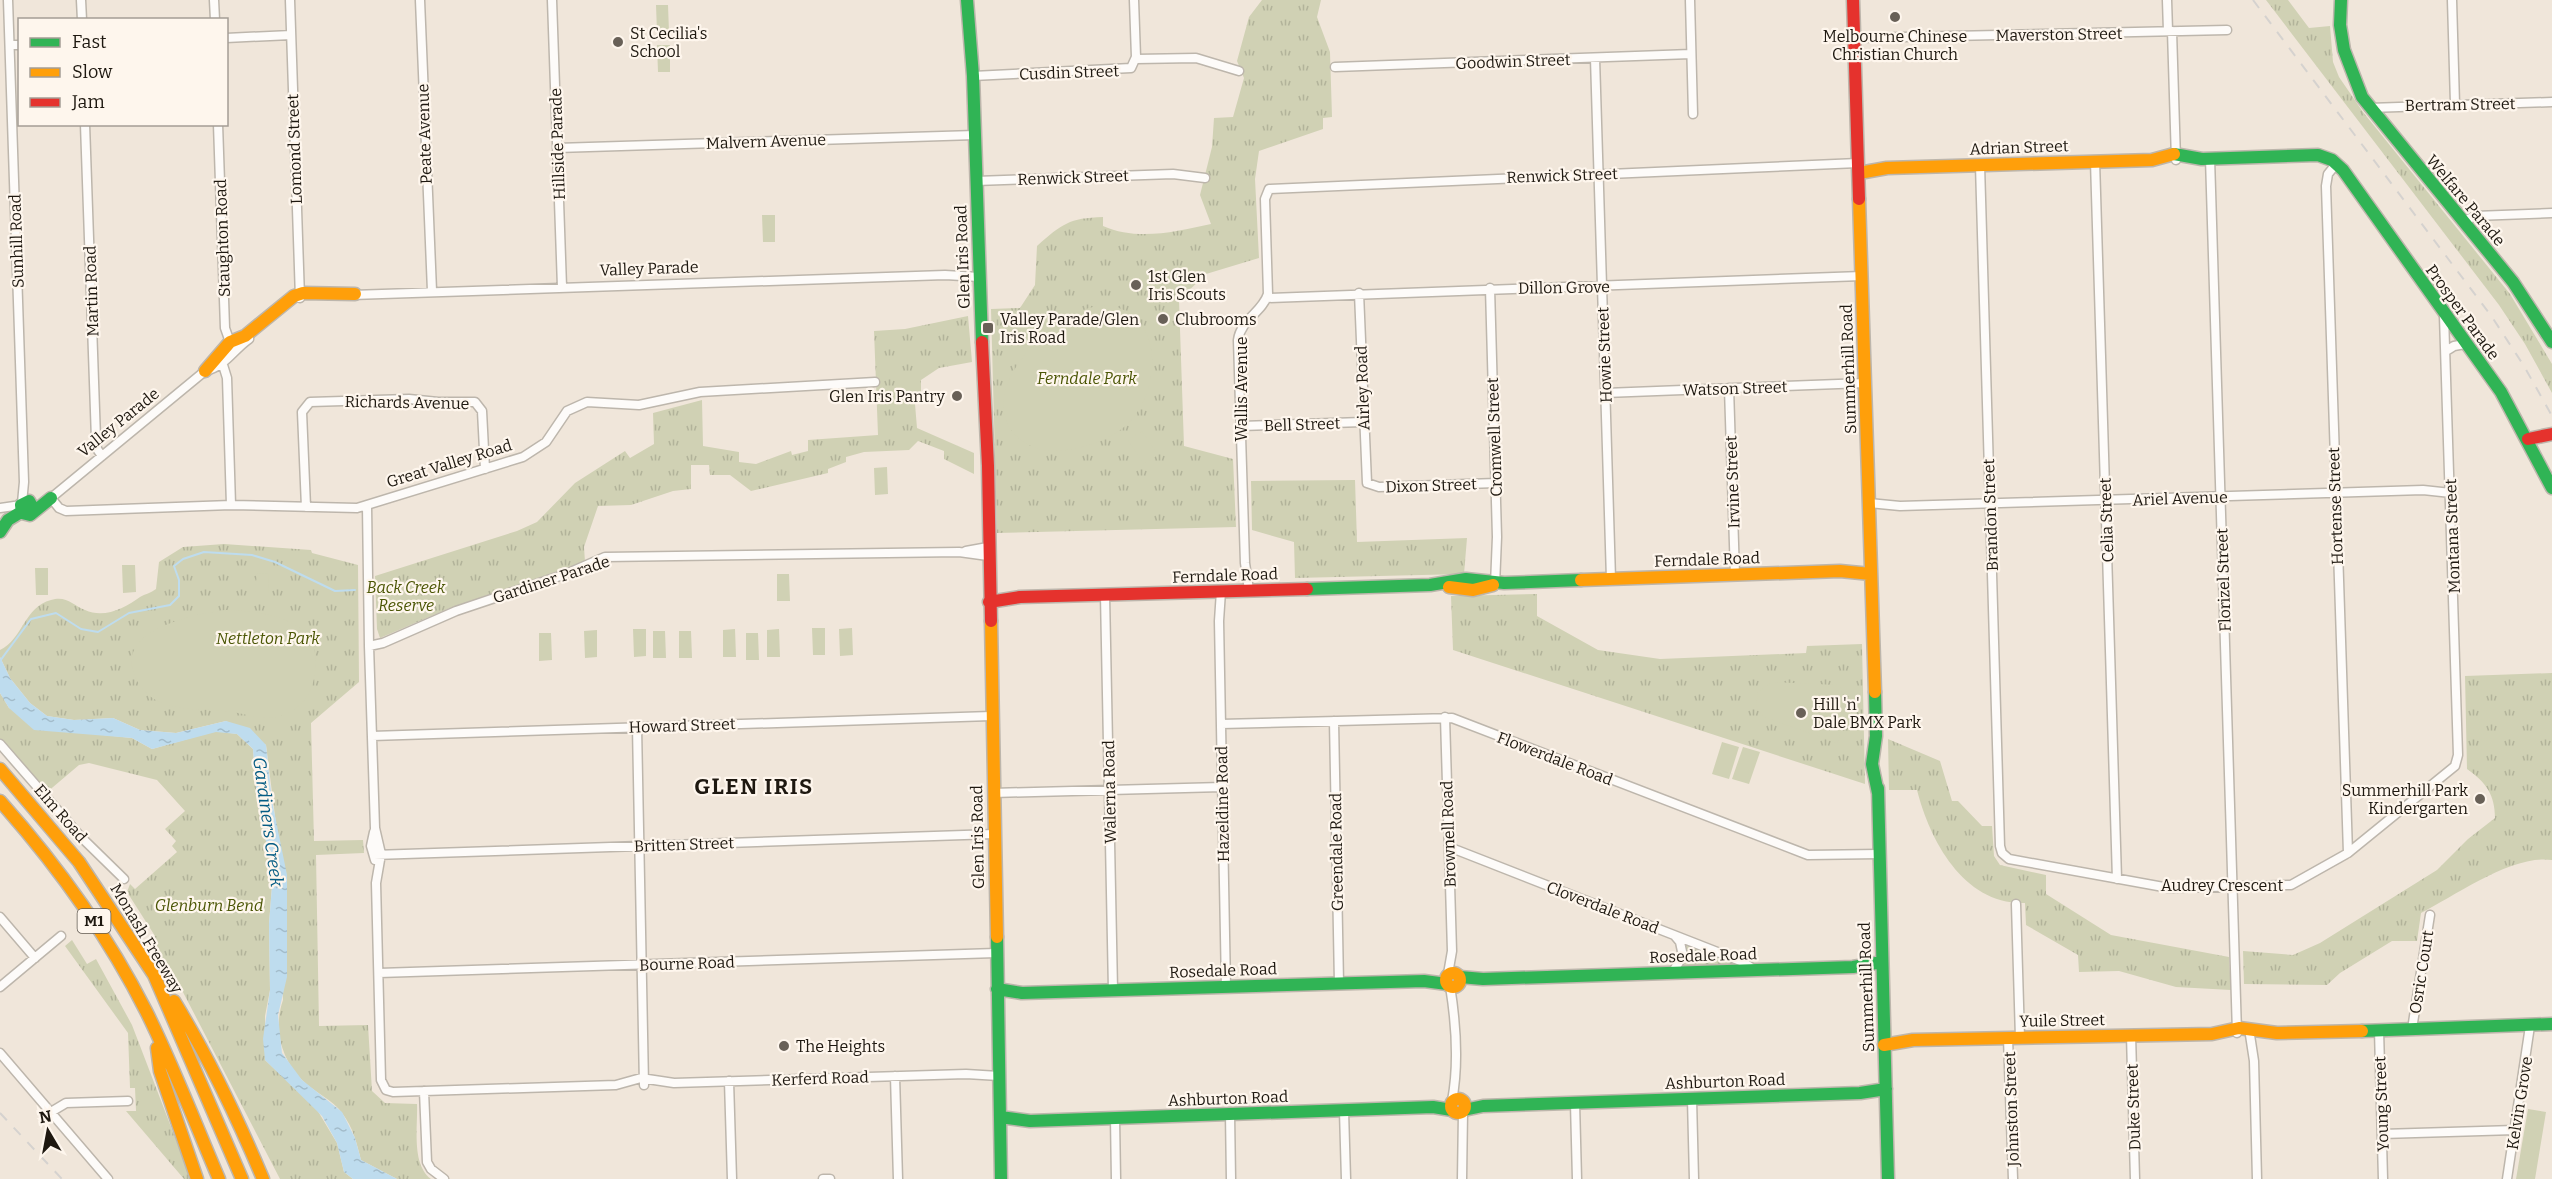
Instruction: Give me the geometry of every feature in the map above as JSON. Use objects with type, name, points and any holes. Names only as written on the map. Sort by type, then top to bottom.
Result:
[{"type":"main road","name":"Glen Iris Road","points":[[967,0],[967,25],[973,76]]},
{"type":"main road","name":"Glen Iris Road","points":[[975,0],[973,76],[985,438],[988,466],[1001,1179]]},
{"type":"main road","name":"Summerhill Road","points":[[1853,0],[1876,736],[1872,764],[1878,793],[1888,1179]]},
{"type":"main road","name":"Welfare Parade","points":[[2340,2],[2344,53],[2353,81],[2369,108],[2513,282],[2549,330]]},
{"type":"main road","name":"Adrian Street","points":[[1859,167],[2095,162],[2176,157],[2192,162],[2206,158],[2318,155],[2337,163]]},
{"type":"main road","name":"Prosper Parade","points":[[2337,163],[2444,316],[2501,392],[2531,444],[2552,488]]},
{"type":"main road","name":"Valley Parade","points":[[205,371],[232,346],[299,296],[355,294]]},
{"type":"main road","points":[[2531,444],[2551,434]]},
{"type":"main road","name":"Valley Parade","points":[[25,507],[51,498]]},
{"type":"main road","points":[[1,531],[8,520],[25,507]]},
{"type":"main road","name":"Ferndale Road","points":[[989,597],[1430,585],[1466,579],[1498,583],[1871,569]]},
{"type":"main road","name":"Monash Freeway","points":[[0,769],[79,862],[154,975],[242,1179]]},
{"type":"main road","name":"M1","points":[[0,801],[58,871],[98,927],[156,1033],[219,1179]]},
{"type":"main road","name":"Rosedale Road","points":[[997,994],[1882,966]]},
{"type":"main road","points":[[154,975],[182,1012],[197,1038],[244,1129],[263,1179]]},
{"type":"main road","name":"Yuile Street","points":[[1884,1041],[2212,1034],[2237,1030],[2277,1033],[2551,1024]]},
{"type":"main road","points":[[156,1033],[160,1071],[197,1179]]},
{"type":"main road","name":"Ashburton Road","points":[[1000,1121],[1886,1093]]},
{"type":"street","name":"Sunhill Road","points":[[8,0],[15,45],[25,507]]},
{"type":"street","points":[[81,0],[82,18]]},
{"type":"street","points":[[214,0],[215,18]]},
{"type":"street","name":"Lomond Street","points":[[290,0],[299,296]]},
{"type":"street","name":"Peate Avenue","points":[[420,0],[429,291]]},
{"type":"street","name":"Hillside Parade","points":[[552,0],[562,287]]},
{"type":"street","name":"Cusdin Street","points":[[973,76],[1125,70],[1133,66],[1136,59],[1134,0]]},
{"type":"street","points":[[1690,0],[1693,114]]},
{"type":"street","points":[[2167,0],[2176,157]]},
{"type":"street","points":[[2452,0],[2455,104]]},
{"type":"street","name":"Maverston Street","points":[[1855,38],[2227,30]]},
{"type":"street","points":[[228,38],[291,35]]},
{"type":"street","name":"Goodwin Street","points":[[1335,67],[1691,54]]},
{"type":"street","points":[[1136,59],[1196,58],[1239,70]]},
{"type":"street","name":"Howie Street","points":[[1595,58],[1611,579]]},
{"type":"street","name":"Bertram Street","points":[[2369,108],[2552,102]]},
{"type":"street","name":"Martin Road","points":[[85,126],[96,440],[97,449],[102,456]]},
{"type":"street","name":"Staughton Road","points":[[218,126],[225,328],[232,346]]},
{"type":"street","name":"Malvern Avenue","points":[[557,148],[975,135]]},
{"type":"street","name":"Florizel Street","points":[[2206,158],[2220,497],[2237,1030]]},
{"type":"street","name":"Celia Street","points":[[2095,162],[2117,879]]},
{"type":"street","name":"Hortense Street","points":[[2337,163],[2326,182],[2348,853]]},
{"type":"street","name":"Brandon Street","points":[[1980,165],[2000,846],[2004,856],[2012,860]]},
{"type":"street","name":"Renwick Street","points":[[1267,298],[1265,199],[1267,191],[1278,187],[1598,174],[1859,167]]},
{"type":"street","name":"Renwick Street","points":[[976,181],[1173,174],[1205,178]]},
{"type":"street","points":[[2462,222],[2475,216],[2552,213]]},
{"type":"street","name":"Valley Parade","points":[[355,294],[979,274]]},
{"type":"street","name":"Dillon Grove","points":[[1267,298],[1862,276]]},
{"type":"street","name":"Cromwell Street","points":[[1490,288],[1498,583]]},
{"type":"street","name":"Airley Road","points":[[1359,294],[1367,483]]},
{"type":"street","name":"Wallis Avenue","points":[[1245,590],[1240,331],[1267,298]]},
{"type":"street","name":"Montana Street","points":[[2444,316],[2458,755]]},
{"type":"street","points":[[2446,351],[2454,346],[2465,344]]},
{"type":"street","name":"Valley Parade","points":[[51,498],[205,371],[223,365],[232,346]]},
{"type":"street","points":[[223,365],[227,378],[231,505]]},
{"type":"street","name":"Great Valley Road","points":[[51,498],[59,508],[66,511],[231,505],[364,506],[485,470],[531,453],[551,436],[567,411],[587,402],[639,405],[700,392],[875,382]]},
{"type":"street","name":"Watson Street","points":[[1605,393],[1865,383]]},
{"type":"street","name":"Irvine Street","points":[[1729,388],[1736,575]]},
{"type":"street","name":"Richards Avenue","points":[[306,507],[303,412],[305,405],[314,402],[409,399],[478,403],[482,411],[485,470]]},
{"type":"street","name":"Bell Street","points":[[1241,426],[1363,422]]},
{"type":"street","name":"Dixon Street","points":[[1367,483],[1378,487],[1496,483]]},
{"type":"street","name":"Ariel Avenue","points":[[1869,507],[2451,489]]},
{"type":"street","points":[[364,506],[375,828],[371,842],[377,855],[379,973]]},
{"type":"street","name":"Valley Parade","points":[[0,512],[25,507]]},
{"type":"street","points":[[0,512],[1,531]]},
{"type":"street","name":"Gardiner Parade","points":[[369,646],[383,643],[456,611],[566,574],[605,558],[988,551]]},
{"type":"street","name":"Hazeldine Road","points":[[1218,591],[1226,987]]},
{"type":"street","name":"Walerna Road","points":[[1105,595],[1113,990]]},
{"type":"street","name":"Howard Street","points":[[372,736],[991,716]]},
{"type":"street","name":"Flowerdale Road","points":[[1221,724],[1445,717],[1808,855],[1879,854]]},
{"type":"street","name":"Brownell Road","points":[[1445,717],[1456,1083],[1462,1179]]},
{"type":"street","name":"Greendale Road","points":[[1334,721],[1339,984]]},
{"type":"street","points":[[637,727],[644,1082]]},
{"type":"street","name":"Elm Road","points":[[0,744],[81,837],[124,879]]},
{"type":"street","name":"Audrey Crescent","points":[[2012,860],[2174,889],[2293,884],[2348,853],[2453,769],[2458,755]]},
{"type":"street","points":[[993,793],[1222,787]]},
{"type":"street","name":"Britten Street","points":[[377,855],[994,834]]},
{"type":"street","name":"Cloverdale Road","points":[[1449,847],[1749,964],[1755,970]]},
{"type":"street","name":"Johnston Street","points":[[2013,1179],[2016,904]]},
{"type":"street","name":"Osric Court","points":[[2412,1029],[2430,915]]},
{"type":"street","points":[[0,917],[35,958]]},
{"type":"street","points":[[1672,973],[1683,956],[1680,942],[1675,935]]},
{"type":"street","points":[[0,987],[61,936]]},
{"type":"street","name":"Bourne Road","points":[[379,973],[996,953]]},
{"type":"street","name":"Kerferd Road","points":[[379,973],[382,1083],[389,1092],[616,1085],[629,1088],[644,1082],[674,1083],[999,1072]]},
{"type":"street","name":"Kelvin Grove","points":[[2507,1179],[2530,1026]]},
{"type":"street","name":"Young Street","points":[[2379,1030],[2383,1179]]},
{"type":"street","points":[[2253,1033],[2257,1179]]},
{"type":"street","name":"Duke Street","points":[[2131,1035],[2135,1179]]},
{"type":"street","points":[[0,1053],[108,1179]]},
{"type":"street","points":[[895,1076],[898,1179]]},
{"type":"street","points":[[729,1081],[732,1179]]},
{"type":"street","points":[[424,1091],[427,1162],[431,1169],[444,1179]]},
{"type":"street","points":[[1692,1099],[1694,1179]]},
{"type":"street","points":[[51,1112],[66,1103],[128,1101]]},
{"type":"street","points":[[1575,1103],[1577,1179]]},
{"type":"street","points":[[1344,1111],[1346,1179]]},
{"type":"street","points":[[1230,1114],[1231,1179]]},
{"type":"street","points":[[1115,1118],[1116,1179]]},
{"type":"street","points":[[2382,1134],[2515,1130]]},
{"type":"street","points":[[824,1179],[830,1179]]},
{"type":"green space","name":"Ferndale Park","points":[[1262,0],[1321,0],[1317,17],[1330,52],[1332,117],[1323,118],[1323,129],[1259,151],[1255,179],[1259,258],[1206,274],[1179,300],[1184,446],[1233,459],[1236,527],[997,533],[991,309],[1020,308],[1035,285],[1037,246],[1060,227],[1074,221],[1103,217],[1103,226],[1116,231],[1143,234],[1170,232],[1211,224],[1200,195],[1212,147],[1214,118],[1233,117],[1244,78],[1237,61],[1249,17]]},
{"type":"green space","points":[[2266,0],[2288,0],[2309,28],[2330,26],[2333,62],[2339,77],[2363,112],[2510,294],[2552,364],[2552,393],[2525,344],[2499,305]]},
{"type":"green space","points":[[656,5],[668,5],[669,32],[657,32]]},
{"type":"green space","points":[[657,45],[670,45],[670,72],[658,72]]},
{"type":"green space","points":[[762,215],[775,215],[775,242],[763,242]]},
{"type":"green space","points":[[1105,305],[1125,311],[1139,322],[1148,338],[1152,357],[1151,376],[1146,396],[1137,413],[1124,427],[1108,438],[1069,450],[1039,449],[1021,440],[1006,422],[1003,401],[1010,378],[1023,357],[1042,337],[1063,321],[1085,310]]},
{"type":"green space","name":"Back Creek Reserve","points":[[968,316],[972,362],[939,368],[921,380],[921,403],[915,404],[917,428],[974,453],[974,474],[944,459],[944,451],[918,441],[909,450],[864,452],[846,457],[846,462],[828,469],[828,473],[751,491],[730,475],[710,475],[709,465],[691,465],[691,489],[673,491],[631,505],[598,506],[584,547],[585,562],[450,608],[380,638],[377,629],[375,576],[517,531],[537,522],[575,483],[625,451],[630,458],[654,444],[653,413],[702,400],[703,446],[739,452],[739,462],[756,464],[791,451],[792,455],[808,451],[808,440],[878,435],[874,331],[905,329]]},
{"type":"green space","points":[[1142,431],[1158,455],[1144,464],[1128,440]]},
{"type":"green space","points":[[887,467],[888,494],[875,495],[874,468]]},
{"type":"green space","points":[[1355,480],[1357,542],[1467,538],[1464,574],[1295,578],[1294,542],[1252,530],[1251,481]]},
{"type":"green space","name":"Nettleton Park","points":[[224,544],[311,550],[312,553],[358,565],[359,682],[311,723],[314,841],[363,840],[364,853],[316,855],[319,1026],[368,1025],[372,1091],[385,1103],[417,1104],[418,1155],[425,1172],[431,1179],[397,1179],[361,1160],[346,1118],[334,1104],[312,1089],[295,1073],[284,1054],[279,1032],[283,1000],[276,824],[266,745],[226,721],[176,733],[140,730],[113,718],[74,720],[47,716],[30,703],[10,678],[0,657],[0,650],[14,639],[29,616],[42,604],[61,599],[92,612],[114,611],[156,589],[159,562],[183,547]]},
{"type":"green space","points":[[122,565],[135,565],[136,592],[123,593]]},
{"type":"green space","points":[[35,568],[48,568],[48,595],[36,595]]},
{"type":"green space","points":[[257,573],[269,574],[268,593],[255,593]]},
{"type":"green space","points":[[777,574],[789,574],[790,601],[777,601]]},
{"type":"green space","points":[[1537,594],[1537,616],[1598,650],[1660,659],[1806,653],[1807,646],[1862,644],[1865,784],[1453,650],[1451,596]]},
{"type":"green space","points":[[226,610],[274,616],[301,630],[311,641],[315,655],[314,680],[310,692],[299,706],[273,718],[225,711],[186,709],[161,702],[141,687],[134,674],[132,658],[137,646],[147,635],[179,620]]},
{"type":"green space","points":[[812,628],[825,628],[825,655],[813,655]]},
{"type":"green space","points":[[852,628],[853,655],[840,656],[839,629]]},
{"type":"green space","points":[[633,629],[646,629],[646,656],[634,657]]},
{"type":"green space","points":[[735,629],[736,657],[723,657],[723,630]]},
{"type":"green space","points":[[779,629],[780,657],[767,657],[767,630]]},
{"type":"green space","points":[[597,630],[597,657],[585,658],[584,631]]},
{"type":"green space","points":[[653,631],[665,631],[666,658],[653,658]]},
{"type":"green space","points":[[679,631],[691,631],[692,658],[679,658]]},
{"type":"green space","points":[[539,633],[551,633],[552,660],[539,661]]},
{"type":"green space","points":[[746,633],[758,633],[759,660],[746,660]]},
{"type":"green space","points":[[2552,673],[2552,860],[2520,863],[2503,869],[2421,913],[2417,941],[2392,941],[2340,973],[2327,985],[2244,984],[2243,951],[2293,955],[2320,943],[2437,870],[2468,839],[2495,818],[2493,802],[2488,790],[2467,769],[2465,676]]},
{"type":"green space","name":"Hill 'n' Dale BMX Park","points":[[1772,682],[1837,685],[1841,688],[1842,730],[1837,743],[1764,717],[1756,708],[1758,692]]},
{"type":"green space","name":"Glenburn Bend","points":[[0,693],[9,708],[94,734],[132,738],[152,749],[216,731],[237,734],[253,749],[257,800],[273,873],[269,924],[270,990],[265,1016],[265,1060],[316,1108],[337,1143],[344,1172],[353,1179],[280,1179],[171,969],[149,940],[155,936],[127,892],[130,884],[135,889],[177,852],[172,846],[176,841],[165,829],[185,811],[157,780],[89,763],[79,765],[46,793],[0,740]]},
{"type":"green space","points":[[1888,739],[1940,761],[1952,801],[1958,801],[1982,826],[1992,826],[1994,856],[2000,865],[2046,875],[2046,894],[2111,935],[2229,957],[2231,990],[2176,987],[2119,971],[2079,972],[2078,955],[2026,925],[2025,903],[2003,901],[1967,882],[1941,849],[1923,810],[1917,790],[1889,790]]},
{"type":"green space","points":[[1722,742],[1739,747],[1729,779],[1712,774]]},
{"type":"green space","points":[[1743,747],[1760,752],[1749,784],[1732,779]]},
{"type":"green space","points":[[72,940],[87,964],[96,959],[132,1025],[191,1179],[184,1179],[126,1111],[136,1111],[135,1088],[130,1088],[128,1033],[65,946]]},
{"type":"green space","points":[[1686,945],[1736,965],[1683,967],[1687,956]]},
{"type":"green space","points":[[2528,1109],[2546,1112],[2535,1179],[2516,1179]]},
{"type":"water","name":"Gardiners Creek","points":[[0,657],[10,678],[30,703],[47,716],[74,720],[113,718],[140,730],[176,733],[226,721],[250,728],[266,745],[272,801],[287,875],[287,977],[278,1015],[282,1053],[302,1080],[342,1112],[355,1138],[361,1160],[397,1179],[353,1179],[344,1172],[337,1143],[322,1116],[265,1060],[263,1039],[270,990],[269,924],[273,873],[257,800],[253,749],[237,734],[216,732],[152,749],[132,738],[34,730],[9,708],[0,693]]},
{"type":"waterway","points":[[0,661],[31,619],[56,613],[81,629],[98,632],[129,613],[170,605],[179,596],[179,580],[174,566],[183,559],[204,552],[252,555],[275,562],[335,591],[355,590]]},
{"type":"railway","points":[[2253,0],[2492,317],[2524,366],[2552,416]]},
{"type":"railway","points":[[0,1113],[62,1179]]},
{"type":"traffic: fast","points":[[967,0],[973,76],[982,342]]},
{"type":"traffic: fast","points":[[2341,0],[2340,25],[2344,50],[2362,97],[2513,282],[2552,342]]},
{"type":"traffic: fast","points":[[2174,154],[2202,159],[2318,155],[2332,160],[2343,170],[2501,392],[2552,488]]},
{"type":"traffic: fast","points":[[34,510],[29,501],[21,505],[22,513],[30,515],[51,498]]},
{"type":"traffic: fast","points":[[0,532],[8,520],[21,512]]},
{"type":"traffic: fast","points":[[1307,589],[1430,585],[1466,579],[1504,583],[1581,580]]},
{"type":"traffic: fast","points":[[1875,692],[1876,736],[1872,764],[1878,793]]},
{"type":"traffic: fast","points":[[1878,788],[1888,1179]]},
{"type":"traffic: fast","points":[[997,937],[1001,1179]]},
{"type":"traffic: fast","points":[[1460,977],[1483,979],[1853,967],[1882,962]]},
{"type":"traffic: fast","points":[[997,989],[1022,993],[1424,981],[1447,984]]},
{"type":"traffic: fast","points":[[2362,1031],[2552,1024]]},
{"type":"traffic: fast","points":[[1464,1110],[1483,1106],[1860,1093],[1886,1089]]},
{"type":"traffic: fast","points":[[1000,1117],[1030,1121],[1433,1107],[1452,1110]]},
{"type":"traffic: slow","points":[[1859,173],[1887,168],[2152,160],[2174,154]]},
{"type":"traffic: slow","points":[[1859,199],[1875,692]]},
{"type":"traffic: slow","points":[[205,371],[230,342],[245,336],[294,296],[303,293],[355,294]]},
{"type":"traffic: slow","points":[[1581,580],[1840,571],[1871,574]]},
{"type":"traffic: slow","points":[[1449,587],[1473,590],[1493,585]]},
{"type":"traffic: slow","points":[[991,621],[997,937]]},
{"type":"traffic: slow","points":[[0,769],[79,862],[154,975],[242,1179]]},
{"type":"traffic: slow","points":[[0,801],[80,901],[131,982],[165,1052],[219,1179]]},
{"type":"traffic: slow","points":[[1450,973],[1456,973],[1460,980],[1456,987],[1450,987],[1446,983],[1446,977],[1450,973]]},
{"type":"traffic: slow","points":[[174,1001],[222,1088],[263,1179]]},
{"type":"traffic: slow","points":[[1884,1045],[1913,1040],[2212,1034],[2239,1028],[2277,1033],[2362,1031]]},
{"type":"traffic: slow","points":[[157,1048],[160,1071],[197,1179]]},
{"type":"traffic: slow","points":[[1455,1099],[1461,1099],[1465,1106],[1461,1113],[1455,1113],[1451,1109],[1451,1103],[1455,1099]]},
{"type":"traffic: jam","points":[[1853,0],[1859,199]]},
{"type":"traffic: jam","points":[[982,342],[988,466],[991,621]]},
{"type":"traffic: jam","points":[[2528,439],[2552,434]]},
{"type":"traffic: jam","points":[[989,602],[1020,597],[1307,589]]},
{"type":"place","name":"Melbourne Chinese Christian Church","points":[[1895,17]]},
{"type":"place","name":"St Cecilia's School","points":[[618,42]]},
{"type":"place","name":"1st Glen Iris Scouts","points":[[1136,285]]},
{"type":"place","name":"Clubrooms","points":[[1163,319]]},
{"type":"place","name":"Valley Parade/Glen Iris Road","points":[[988,328]]},
{"type":"place","name":"Glen Iris Pantry","points":[[957,396]]},
{"type":"place","name":"Hill 'n' Dale BMX Park","points":[[1801,713]]},
{"type":"place","name":"Summerhill Park Kindergarten","points":[[2480,799]]},
{"type":"place","name":"The Heights","points":[[784,1046]]},
{"type":"district","name":"GLEN IRIS","points":[[754,786]]}]
